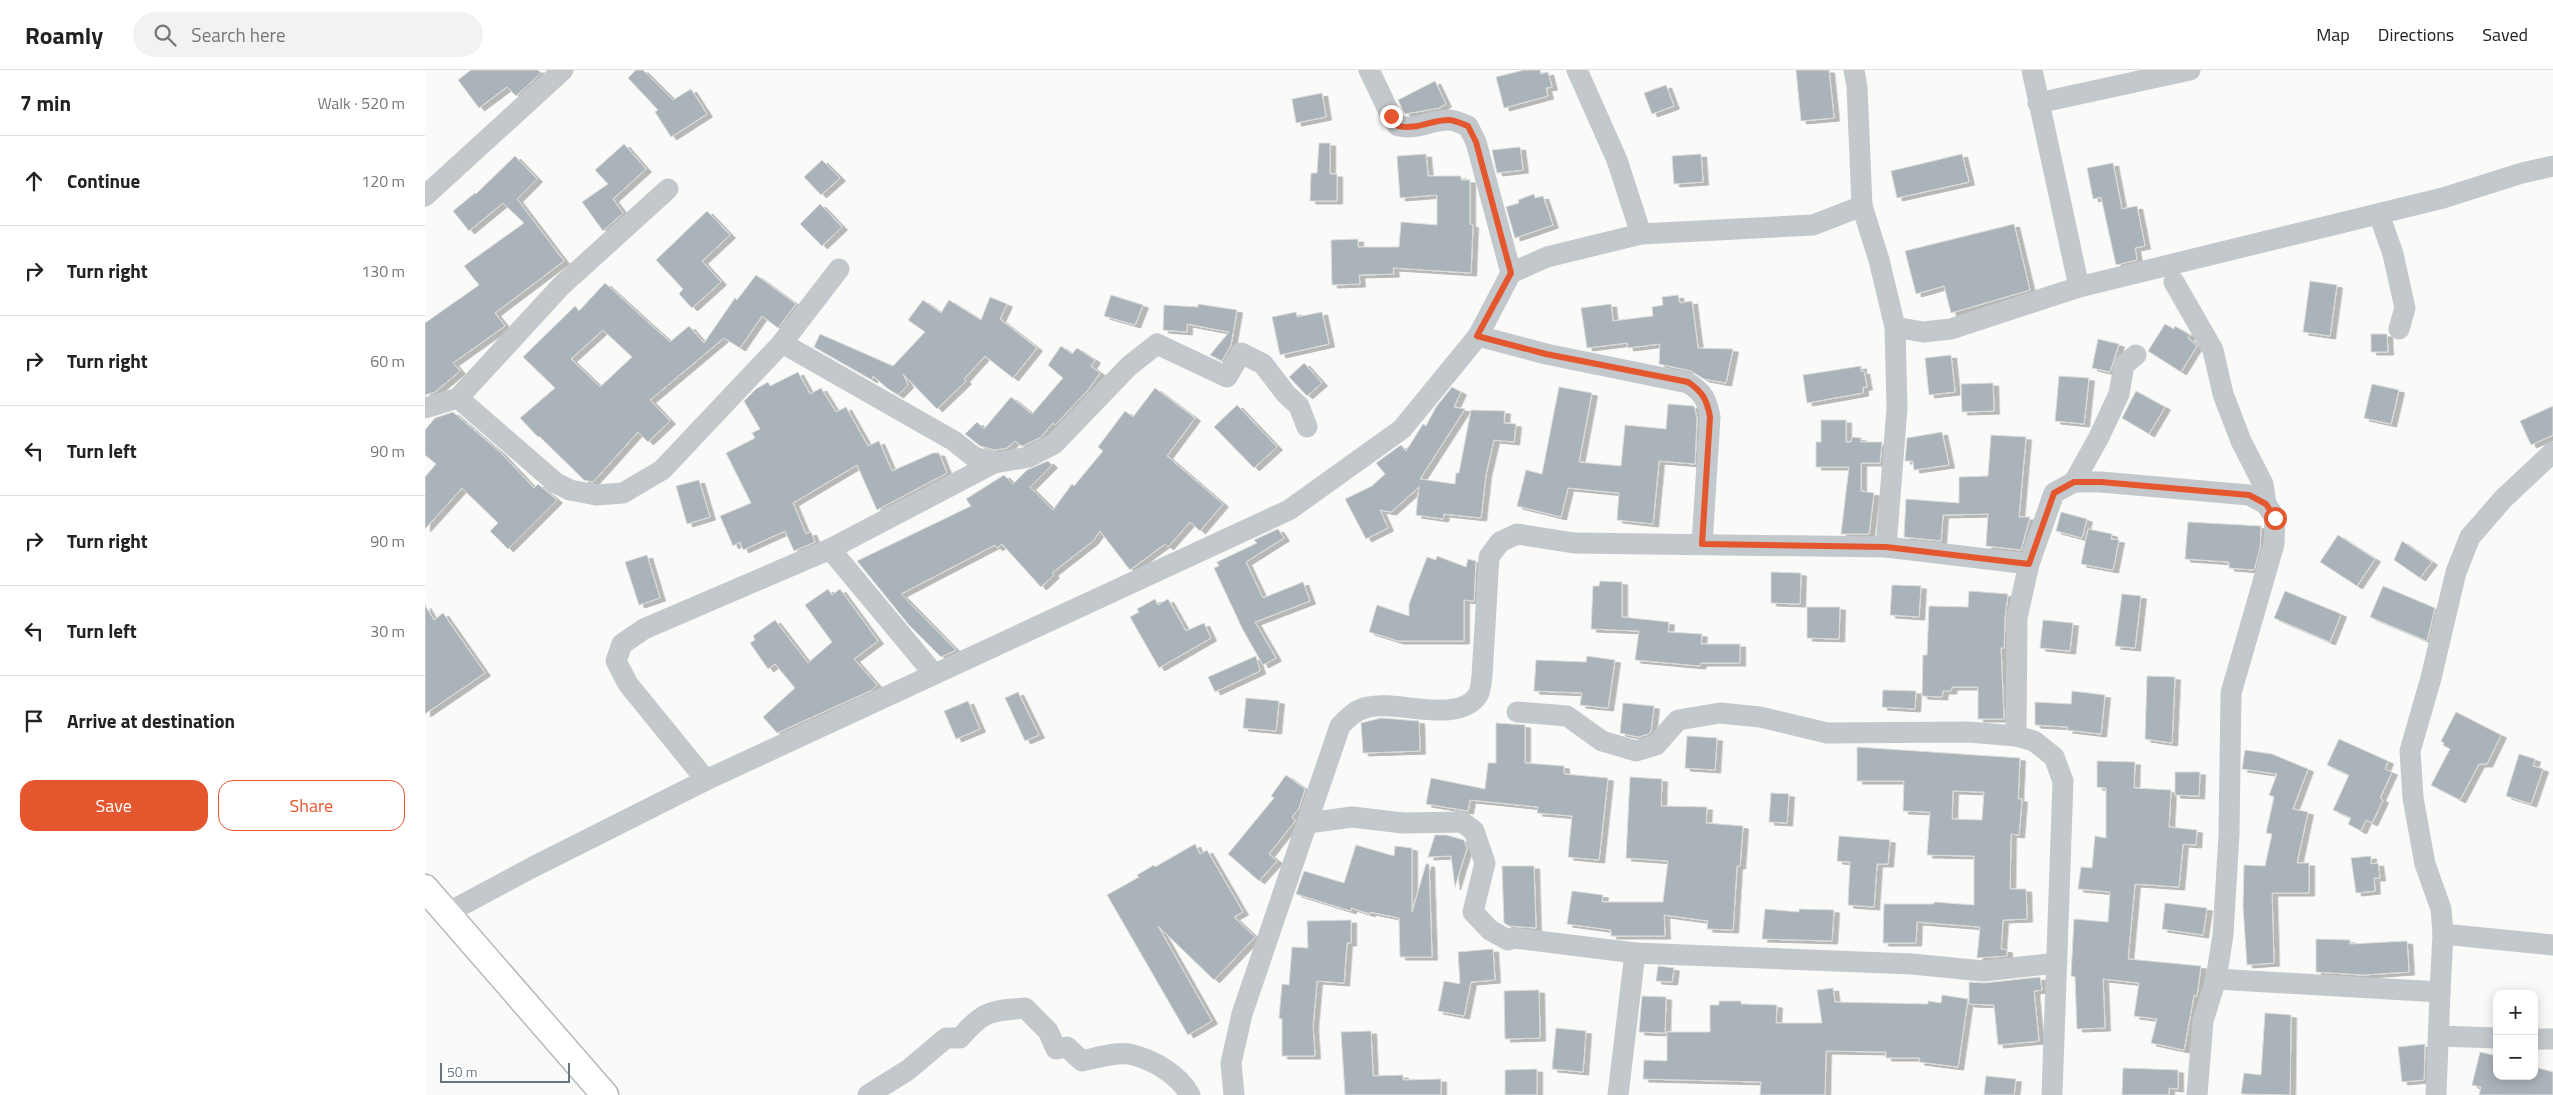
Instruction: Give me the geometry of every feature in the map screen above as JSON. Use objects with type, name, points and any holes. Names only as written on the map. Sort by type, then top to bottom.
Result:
[{"type":"main road","points":[[425,888],[604,1094]]},
{"type":"street","points":[[425,196],[563,70]]},
{"type":"street","points":[[1369,70],[1398,126],[1413,129],[1433,122],[1451,120],[1468,126],[1476,142],[1511,273]]},
{"type":"street","points":[[1577,70],[1617,160],[1641,234]]},
{"type":"street","points":[[1854,70],[1857,87],[1862,206],[1879,260],[1895,327],[1897,408],[1886,547]]},
{"type":"street","points":[[2032,70],[2079,287]]},
{"type":"street","points":[[2038,103],[2190,70]]},
{"type":"street","points":[[1895,327],[1923,332],[1951,329],[2079,287],[2443,198],[2522,173],[2553,166]]},
{"type":"street","points":[[425,408],[458,398],[561,286],[668,189]]},
{"type":"street","points":[[447,913],[533,867],[706,780],[1289,510],[1402,429],[1477,336],[1511,273],[1547,257],[1641,234],[1813,224],[1862,206]]},
{"type":"street","points":[[2379,214],[2393,254],[2405,308],[2399,329]]},
{"type":"street","points":[[458,398],[556,483],[570,490],[596,495],[623,493],[662,470],[782,343],[839,270]]},
{"type":"street","points":[[2174,282],[2213,350],[2223,394],[2241,442],[2263,484],[2266,504],[2275,518],[2274,544],[2231,693],[2227,887],[2223,935],[2216,979],[2203,1021],[2197,1095]]},
{"type":"street","points":[[1477,336],[1546,354],[1688,382],[1698,388],[1707,399],[1710,417],[1702,544]]},
{"type":"street","points":[[782,343],[954,442],[974,457],[995,463]]},
{"type":"street","points":[[706,780],[628,684],[616,661],[622,644],[644,629],[831,549],[995,463],[1029,458],[1054,444],[1129,366],[1157,344],[1227,377],[1241,353],[1263,364],[1285,394],[1299,406],[1307,427]]},
{"type":"street","points":[[2074,482],[2099,438],[2119,394],[2124,365],[2136,355]]},
{"type":"street","points":[[2436,1095],[2443,934],[2441,908],[2425,864],[2413,798],[2410,751],[2434,669],[2456,572],[2470,537],[2503,499],[2553,452]]},
{"type":"street","points":[[2016,736],[2017,618],[2029,564],[2054,493],[2074,482],[2101,482],[2249,495],[2266,504]]},
{"type":"street","points":[[1233,1095],[1231,1062],[1242,1014],[1340,726],[1353,713],[1370,706],[1447,710],[1465,706],[1478,695],[1482,676],[1489,557],[1499,542],[1517,534],[1574,543],[1886,547],[2029,564]]},
{"type":"street","points":[[831,549],[934,674]]},
{"type":"street","points":[[1517,712],[1567,716],[1602,740],[1635,751],[1656,745],[1677,720],[1720,713],[1760,717],[1827,733],[1968,732],[2016,736],[2034,740],[2054,757],[2063,781],[2052,1095]]},
{"type":"street","points":[[1308,823],[1352,817],[1403,823],[1462,822],[1474,831],[1485,863],[1473,912],[1490,930],[1508,940],[1513,938],[1635,953],[1912,964],[1983,971],[2057,963]]},
{"type":"street","points":[[2443,934],[2553,945]]},
{"type":"street","points":[[1618,1095],[1635,953]]},
{"type":"street","points":[[2216,979],[2440,992]]},
{"type":"street","points":[[869,1095],[908,1070],[946,1038],[961,1038],[970,1027],[990,1011],[1025,1008],[1048,1031],[1056,1049],[1067,1047],[1082,1060],[1129,1054],[1159,1066],[1182,1082],[1190,1095]]},
{"type":"street","points":[[2439,1036],[2493,1038]]},
{"type":"street","points":[[2538,1039],[2553,1039]]},
{"type":"building","points":[[471,70],[538,70],[541,73],[516,96],[507,87],[479,108],[458,80]]},
{"type":"building","points":[[636,70],[643,70],[673,100],[691,89],[707,114],[671,137],[655,112],[658,110],[628,78]]},
{"type":"building","points":[[1524,70],[1540,70],[1541,74],[1548,72],[1552,87],[1546,88],[1548,96],[1504,108],[1496,77]]},
{"type":"building","points":[[1796,70],[1829,70],[1834,118],[1801,121]]},
{"type":"building","points":[[1435,81],[1446,104],[1439,108],[1405,114],[1398,100]]},
{"type":"building","points":[[1666,85],[1674,106],[1652,114],[1644,93]]},
{"type":"building","points":[[1322,93],[1326,117],[1296,123],[1292,99]]},
{"type":"building","points":[[1319,143],[1330,143],[1330,174],[1337,174],[1337,201],[1310,201],[1311,173],[1317,173]]},
{"type":"building","points":[[624,144],[646,169],[613,199],[623,213],[603,231],[582,202],[608,184],[595,170]]},
{"type":"building","points":[[1520,147],[1523,170],[1497,173],[1492,150]]},
{"type":"building","points":[[1426,154],[1428,176],[1461,176],[1461,180],[1470,180],[1470,224],[1473,225],[1471,273],[1393,268],[1394,274],[1359,275],[1360,284],[1332,285],[1331,240],[1358,239],[1358,247],[1399,247],[1401,222],[1437,225],[1437,195],[1400,198],[1397,156]]},
{"type":"building","points":[[1701,154],[1703,182],[1674,184],[1672,156]]},
{"type":"building","points":[[1962,154],[1969,182],[1897,198],[1891,171]]},
{"type":"building","points":[[515,156],[537,179],[517,199],[564,261],[495,313],[505,326],[453,363],[460,371],[435,392],[425,395],[425,323],[479,285],[464,266],[524,223],[503,203],[469,231],[453,211],[476,194]]},
{"type":"building","points":[[822,160],[840,178],[821,195],[804,177]]},
{"type":"building","points":[[2113,163],[2122,209],[2137,206],[2145,246],[2135,248],[2137,260],[2116,265],[2101,197],[2093,199],[2087,168]]},
{"type":"building","points":[[1534,194],[1535,198],[1543,196],[1553,225],[1515,238],[1506,207],[1519,203],[1518,200]]},
{"type":"building","points":[[820,204],[842,227],[822,246],[800,224]]},
{"type":"building","points":[[707,211],[730,235],[702,261],[721,282],[692,308],[679,294],[683,289],[656,260]]},
{"type":"building","points":[[2014,224],[2030,290],[1951,313],[1944,286],[1916,294],[1905,251]]},
{"type":"building","points":[[756,275],[796,304],[778,328],[762,316],[740,348],[724,338],[650,400],[670,421],[648,442],[638,432],[593,482],[584,480],[520,418],[555,388],[523,357],[575,306],[579,311],[605,283],[670,342],[689,326],[704,343],[735,298],[737,300]],"holes":[[[603,330],[632,357],[600,387],[571,359]]]},
{"type":"building","points":[[2310,281],[2337,285],[2330,336],[2303,332]]},
{"type":"building","points":[[1111,295],[1143,305],[1135,325],[1104,316]]},
{"type":"building","points":[[1678,295],[1680,303],[1692,301],[1698,348],[1733,349],[1726,383],[1704,379],[1691,371],[1659,364],[1660,344],[1628,348],[1627,343],[1587,348],[1581,308],[1611,304],[1613,321],[1653,316],[1652,307],[1663,305],[1662,297]]},
{"type":"building","points":[[990,297],[1007,304],[1000,319],[1037,348],[1013,378],[985,356],[964,379],[966,381],[937,409],[903,374],[908,385],[898,395],[873,376],[872,380],[814,347],[820,334],[893,366],[925,332],[908,320],[923,300],[941,313],[949,300],[981,320]]},
{"type":"building","points":[[1198,304],[1237,310],[1231,345],[1222,361],[1210,355],[1229,332],[1187,324],[1187,332],[1163,330],[1164,305],[1198,307]]},
{"type":"building","points":[[1296,312],[1297,317],[1322,312],[1329,344],[1280,355],[1272,317]]},
{"type":"building","points":[[2165,324],[2174,329],[2175,326],[2190,335],[2188,338],[2197,346],[2181,372],[2148,351]]},
{"type":"building","points":[[2371,334],[2387,334],[2388,352],[2371,352]]},
{"type":"building","points":[[2098,339],[2119,344],[2110,372],[2092,368]]},
{"type":"building","points":[[1061,346],[1072,354],[1077,348],[1095,360],[1091,366],[1100,373],[1088,390],[1055,425],[1053,423],[1041,437],[1025,445],[1021,446],[1015,441],[1007,448],[995,450],[980,446],[965,434],[977,422],[984,429],[1011,397],[1032,414],[1063,378],[1048,365]]},
{"type":"building","points":[[1951,355],[1955,392],[1929,395],[1925,358]]},
{"type":"building","points":[[1304,363],[1322,383],[1307,396],[1289,377]]},
{"type":"building","points":[[1861,366],[1861,372],[1864,371],[1867,387],[1863,387],[1863,393],[1807,403],[1803,375]]},
{"type":"building","points":[[798,372],[810,394],[821,388],[836,412],[846,407],[868,446],[879,441],[892,471],[933,453],[939,453],[947,473],[877,510],[857,465],[793,503],[806,534],[811,532],[815,542],[794,551],[785,531],[743,550],[740,542],[733,546],[720,516],[751,503],[726,453],[755,438],[752,433],[760,429],[744,401],[756,389],[768,382],[770,386]]},
{"type":"building","points":[[2059,376],[2089,378],[2084,424],[2055,421]]},
{"type":"building","points":[[1993,383],[1994,411],[1962,412],[1961,384]]},
{"type":"building","points":[[2372,384],[2399,390],[2391,424],[2364,418]]},
{"type":"building","points":[[1452,387],[1461,392],[1454,407],[1465,409],[1420,479],[1455,484],[1456,473],[1459,473],[1471,410],[1505,411],[1504,423],[1516,424],[1514,442],[1494,440],[1486,474],[1481,518],[1444,514],[1443,519],[1416,515],[1419,487],[1391,512],[1380,510],[1388,528],[1366,539],[1345,499],[1372,486],[1385,474],[1376,463],[1401,445],[1406,451],[1423,424],[1426,426],[1436,407]]},
{"type":"building","points":[[1559,387],[1592,393],[1579,462],[1621,466],[1625,425],[1666,429],[1668,404],[1694,406],[1697,418],[1695,464],[1659,461],[1653,524],[1617,520],[1619,493],[1568,488],[1561,517],[1517,506],[1526,470],[1542,474]]},
{"type":"building","points":[[1155,388],[1195,418],[1167,456],[1223,504],[1200,531],[1190,522],[1168,547],[1165,544],[1130,570],[1100,531],[1093,541],[1052,573],[1054,575],[1041,587],[1002,544],[997,548],[995,545],[901,594],[956,650],[941,657],[909,625],[857,561],[971,506],[966,499],[1004,475],[1013,484],[1027,470],[1048,461],[1052,465],[1030,487],[1053,510],[1072,484],[1074,486],[1103,451],[1098,447],[1125,411],[1133,417]]},
{"type":"building","points":[[2136,391],[2165,407],[2149,434],[2122,418]]},
{"type":"building","points":[[1237,405],[1277,447],[1254,468],[1214,427]]},
{"type":"building","points":[[2553,406],[2553,435],[2531,445],[2520,421]]},
{"type":"building","points":[[453,412],[501,453],[534,488],[538,484],[557,500],[508,549],[490,531],[498,523],[462,488],[425,529],[425,477],[436,464],[425,455],[425,430],[435,418]]},
{"type":"building","points":[[1821,420],[1846,420],[1846,442],[1851,442],[1852,437],[1861,438],[1861,442],[1882,442],[1880,463],[1861,463],[1861,491],[1874,493],[1869,534],[1841,534],[1849,467],[1816,467],[1816,442],[1821,442]]},
{"type":"building","points":[[1942,432],[1949,465],[1914,470],[1913,461],[1905,461],[1907,438]]},
{"type":"building","points":[[1991,435],[2026,437],[2019,517],[2030,517],[2021,550],[1986,546],[1988,514],[1943,515],[1941,541],[1904,537],[1906,499],[1959,503],[1959,477],[1988,476]]},
{"type":"building","points":[[699,480],[710,517],[687,524],[676,486]]},
{"type":"building","points":[[2061,512],[2087,519],[2082,538],[2056,531]]},
{"type":"building","points":[[2188,522],[2261,526],[2260,548],[2254,570],[2229,568],[2229,562],[2185,559]]},
{"type":"building","points":[[1278,529],[1284,538],[1246,562],[1263,598],[1303,582],[1310,601],[1255,622],[1276,658],[1263,665],[1243,630],[1214,568],[1219,566],[1217,562],[1257,543],[1254,540]]},
{"type":"building","points":[[2088,529],[2112,534],[2111,539],[2119,540],[2113,570],[2081,564]]},
{"type":"building","points":[[2338,535],[2375,559],[2357,586],[2320,562]]},
{"type":"building","points":[[2402,541],[2432,562],[2420,578],[2394,560]]},
{"type":"building","points":[[647,555],[660,598],[639,605],[625,562]]},
{"type":"building","points":[[1437,556],[1466,567],[1468,559],[1476,561],[1474,601],[1464,600],[1464,641],[1398,641],[1369,632],[1377,605],[1409,616],[1409,604],[1427,557],[1436,560]]},
{"type":"building","points":[[1771,572],[1801,573],[1800,604],[1771,603]]},
{"type":"building","points":[[1600,581],[1622,582],[1622,617],[1669,622],[1668,632],[1702,634],[1701,644],[1740,644],[1740,663],[1701,663],[1700,666],[1635,660],[1639,631],[1591,629],[1593,586],[1599,586]]},
{"type":"building","points":[[1892,585],[1921,586],[1919,617],[1890,615]]},
{"type":"building","points":[[2383,586],[2435,608],[2427,641],[2370,617]]},
{"type":"building","points":[[828,589],[832,595],[840,589],[878,641],[854,659],[877,685],[872,690],[777,733],[763,717],[795,688],[775,664],[768,669],[750,643],[755,640],[753,636],[775,620],[808,663],[832,642],[805,605]]},
{"type":"building","points":[[1969,591],[2008,594],[2004,648],[2001,648],[2004,719],[1978,719],[1978,687],[1952,687],[1951,691],[1943,691],[1942,697],[1922,696],[1923,655],[1927,655],[1929,606],[1968,607]]},
{"type":"building","points":[[2285,591],[2341,614],[2330,642],[2274,618]]},
{"type":"building","points":[[2122,594],[2141,596],[2135,648],[2115,646]]},
{"type":"building","points":[[1155,599],[1158,605],[1168,599],[1186,631],[1204,623],[1211,638],[1159,668],[1130,617],[1139,612],[1137,609]]},
{"type":"building","points":[[425,605],[434,620],[443,613],[485,673],[425,714]]},
{"type":"building","points":[[1807,607],[1840,607],[1839,639],[1807,638]]},
{"type":"building","points":[[2043,620],[2073,623],[2070,651],[2040,648]]},
{"type":"building","points":[[1256,656],[1260,671],[1215,692],[1208,677]]},
{"type":"building","points":[[1587,656],[1615,660],[1608,708],[1580,705],[1582,693],[1534,691],[1536,660],[1586,662]]},
{"type":"building","points":[[2147,676],[2175,677],[2172,743],[2145,739]]},
{"type":"building","points":[[1883,690],[1916,691],[1915,709],[1882,707]]},
{"type":"building","points":[[2072,691],[2105,695],[2101,734],[2067,730],[2068,727],[2035,725],[2035,702],[2071,704]]},
{"type":"building","points":[[1018,692],[1039,735],[1025,741],[1005,698]]},
{"type":"building","points":[[1246,698],[1279,701],[1276,731],[1243,728]]},
{"type":"building","points":[[968,701],[980,729],[956,739],[944,711]]},
{"type":"building","points":[[1623,703],[1654,706],[1649,734],[1638,737],[1620,733]]},
{"type":"building","points":[[2456,712],[2501,735],[2487,764],[2479,764],[2460,800],[2431,785],[2450,749],[2443,745],[2444,743],[2441,741]]},
{"type":"building","points":[[1381,718],[1419,721],[1420,751],[1363,753],[1361,723]]},
{"type":"building","points":[[1496,723],[1525,725],[1525,763],[1564,766],[1564,774],[1608,778],[1599,860],[1568,857],[1572,816],[1537,813],[1538,807],[1470,800],[1468,811],[1426,804],[1431,778],[1485,789],[1488,763],[1496,763]]},
{"type":"building","points":[[1687,736],[1717,738],[1715,770],[1685,768]]},
{"type":"building","points":[[2339,739],[2388,761],[2385,769],[2392,772],[2380,798],[2383,800],[2372,823],[2366,820],[2361,831],[2348,824],[2351,818],[2333,810],[2349,775],[2327,765]]},
{"type":"building","points":[[1857,747],[2020,758],[2018,799],[2022,799],[2019,835],[2011,834],[2010,889],[2026,889],[2027,919],[2003,920],[2001,949],[2007,950],[2007,956],[1977,958],[1980,927],[1917,922],[1916,943],[1883,943],[1884,904],[1934,904],[1934,902],[1974,905],[1974,856],[1927,855],[1930,812],[1903,811],[1904,781],[1857,781]],"holes":[[[1953,791],[1984,792],[1982,820],[1952,819]]]},
{"type":"building","points":[[2245,750],[2272,754],[2308,769],[2293,809],[2308,812],[2297,863],[2309,863],[2309,893],[2272,893],[2274,963],[2247,965],[2243,907],[2244,865],[2265,866],[2272,834],[2266,833],[2274,797],[2269,795],[2277,774],[2242,769]]},
{"type":"building","points":[[2519,754],[2535,759],[2533,766],[2543,769],[2531,804],[2506,796]]},
{"type":"building","points":[[2097,761],[2135,762],[2134,788],[2171,790],[2169,827],[2197,830],[2196,845],[2183,844],[2179,887],[2135,884],[2128,959],[2201,966],[2197,996],[2194,995],[2184,1050],[2151,1043],[2157,1019],[2134,1016],[2139,983],[2103,979],[2105,1028],[2077,1029],[2075,977],[2071,976],[2074,919],[2108,922],[2110,892],[2078,889],[2081,867],[2092,868],[2095,836],[2106,838],[2106,788],[2097,787]]},
{"type":"building","points":[[2175,772],[2200,772],[2199,796],[2175,795]]},
{"type":"building","points":[[1286,775],[1305,789],[1299,808],[1292,817],[1295,821],[1269,854],[1277,861],[1259,881],[1228,854],[1274,798],[1271,796]]},
{"type":"building","points":[[1630,777],[1662,779],[1661,806],[1707,807],[1706,823],[1743,826],[1740,866],[1737,866],[1733,930],[1707,929],[1708,921],[1664,915],[1665,936],[1611,936],[1611,930],[1567,924],[1572,891],[1603,895],[1602,902],[1663,902],[1668,861],[1626,858]]},
{"type":"building","points":[[1771,793],[1789,794],[1787,823],[1769,822]]},
{"type":"building","points":[[1435,835],[1446,835],[1464,840],[1467,848],[1455,887],[1451,856],[1428,857]]},
{"type":"building","points":[[1839,836],[1890,840],[1888,864],[1877,864],[1874,907],[1848,905],[1850,862],[1837,861]]},
{"type":"building","points":[[1195,844],[1200,854],[1207,850],[1243,912],[1234,917],[1255,937],[1214,980],[1158,926],[1212,1021],[1188,1035],[1107,895],[1139,877],[1137,875],[1154,865],[1155,867]]},
{"type":"building","points":[[1356,845],[1394,856],[1395,846],[1412,848],[1412,912],[1426,864],[1429,864],[1432,957],[1400,957],[1399,918],[1370,912],[1370,914],[1351,908],[1351,911],[1296,894],[1304,871],[1344,883]]},
{"type":"building","points":[[2371,856],[2371,864],[2378,863],[2380,878],[2374,878],[2375,891],[2356,893],[2351,858]]},
{"type":"building","points":[[1502,866],[1534,866],[1536,928],[1509,926],[1504,923]]},
{"type":"building","points":[[2165,903],[2207,908],[2203,935],[2162,929]]},
{"type":"building","points":[[1765,909],[1799,912],[1799,909],[1834,910],[1832,941],[1762,939]]},
{"type":"building","points":[[1351,920],[1351,943],[1347,943],[1344,983],[1317,981],[1313,1026],[1315,1056],[1282,1056],[1282,1019],[1279,1018],[1282,984],[1289,985],[1292,947],[1308,948],[1307,921]]},
{"type":"building","points":[[2316,939],[2350,940],[2350,944],[2407,941],[2409,972],[2363,975],[2316,972]]},
{"type":"building","points":[[1493,949],[1495,980],[1471,982],[1464,1016],[1438,1011],[1444,981],[1460,984],[1458,952]]},
{"type":"building","points":[[1658,966],[1674,968],[1672,982],[1656,981]]},
{"type":"building","points":[[2040,977],[2042,990],[2034,991],[2039,1041],[1998,1045],[1994,1005],[1969,1004],[1969,982],[1984,983]]},
{"type":"building","points":[[1833,988],[1835,1002],[1928,1004],[1928,1001],[1941,1003],[1942,995],[1968,999],[1958,1067],[1919,1062],[1920,1058],[1886,1058],[1886,1052],[1826,1051],[1825,1095],[1760,1095],[1761,1082],[1643,1079],[1644,1060],[1667,1061],[1667,1032],[1710,1032],[1710,1005],[1719,1005],[1719,1001],[1741,1001],[1741,1004],[1777,1005],[1776,1023],[1822,1023],[1817,990]]},
{"type":"building","points":[[1539,990],[1540,1038],[1505,1039],[1504,991]]},
{"type":"building","points":[[1642,996],[1666,997],[1665,1033],[1639,1032]]},
{"type":"building","points":[[2265,1013],[2291,1015],[2290,1095],[2241,1094],[2244,1073],[2261,1075]]},
{"type":"building","points":[[1556,1028],[1586,1031],[1583,1072],[1552,1069]]},
{"type":"building","points":[[1371,1031],[1373,1076],[1403,1075],[1403,1080],[1441,1079],[1441,1095],[1345,1095],[1341,1032]]},
{"type":"building","points":[[2425,1044],[2424,1080],[2402,1082],[2398,1047]]},
{"type":"building","points":[[2480,1052],[2493,1055],[2493,1080],[2538,1080],[2538,1068],[2553,1072],[2553,1095],[2479,1095],[2481,1087],[2472,1085]]},
{"type":"building","points":[[2123,1068],[2178,1070],[2178,1089],[2169,1088],[2169,1095],[2122,1095]]},
{"type":"building","points":[[1537,1069],[1537,1095],[1505,1095],[1505,1070]]},
{"type":"building","points":[[1986,1076],[2016,1079],[2014,1095],[1984,1095]]},
{"type":"route","points":[[1391,116],[1398,126],[1413,129],[1433,122],[1451,120],[1468,126],[1476,142],[1511,273],[1477,336],[1546,354],[1606,364],[1688,382],[1698,388],[1707,399],[1710,417],[1702,544],[1886,547],[2029,564],[2054,493],[2074,482],[2101,482],[2249,495],[2266,504],[2275,518]]}]
